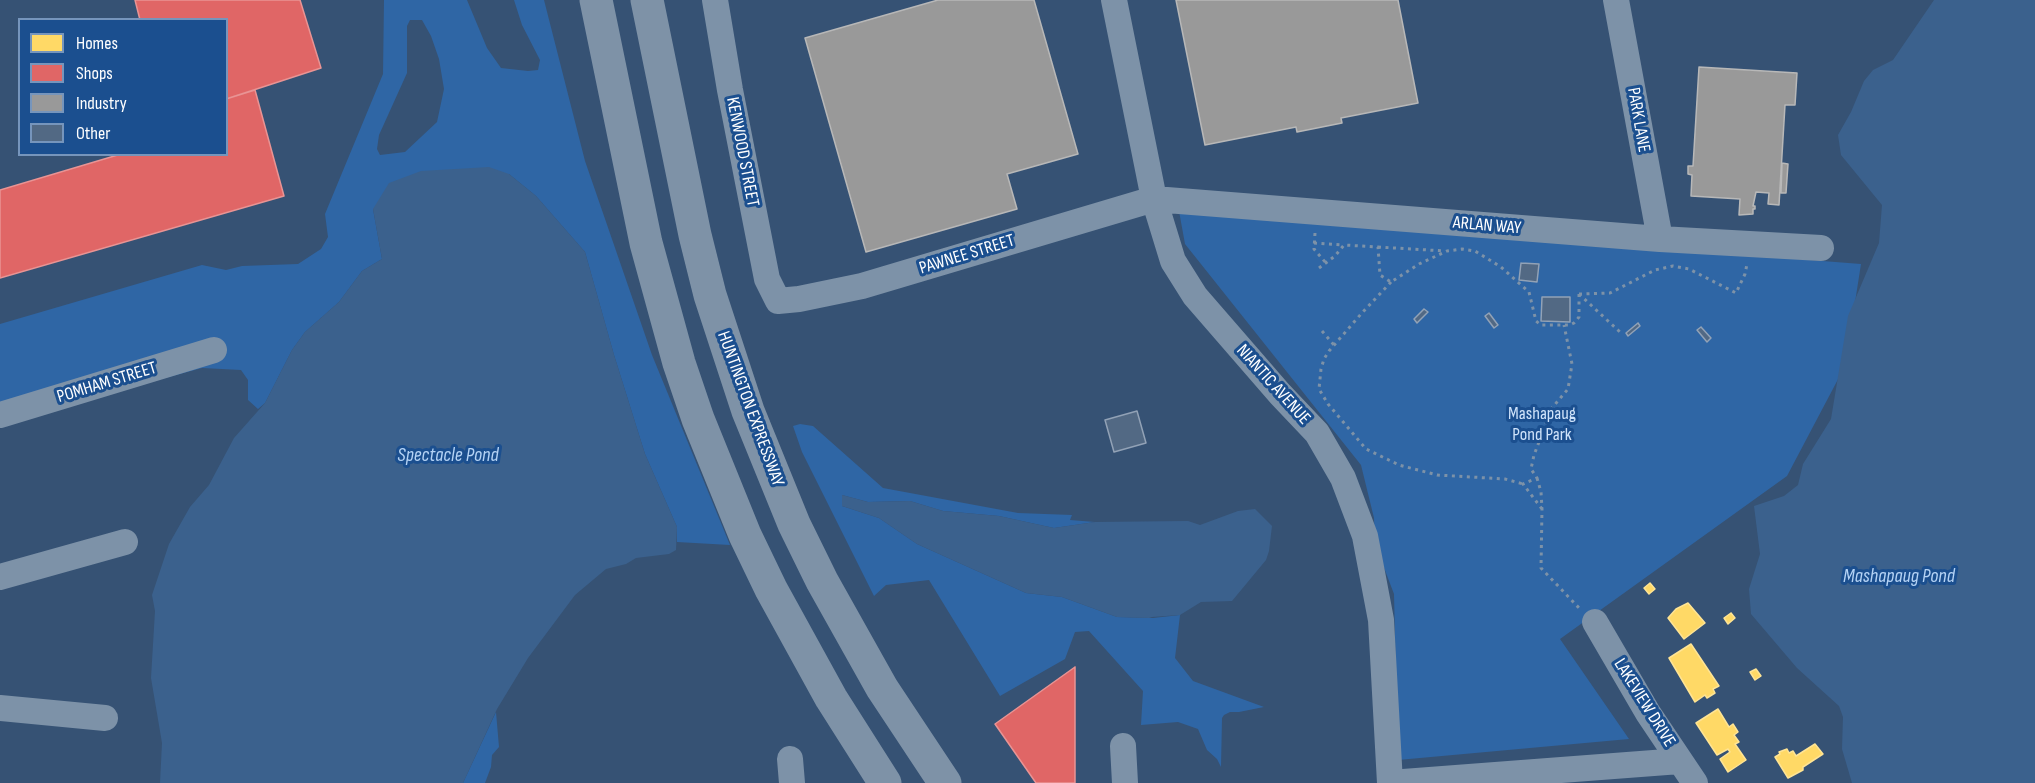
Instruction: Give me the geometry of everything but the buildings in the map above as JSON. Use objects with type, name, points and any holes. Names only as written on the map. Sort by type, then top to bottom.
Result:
[{"type":"highway","name":"HUNTINGTON EXPRESSWAY","points":[[647,0],[695,235],[713,305],[748,411],[794,524],[822,581],[882,688],[945,783]]},
{"type":"highway","points":[[597,10],[646,243],[676,353],[698,419],[745,535],[771,589],[831,698],[885,783]]},
{"type":"street","name":"KENWOOD STREET","points":[[715,0],[767,279],[778,302]]},
{"type":"street","name":"NIANTIC AVENUE","points":[[1114,0],[1154,199],[1173,261],[1195,296],[1317,433],[1343,478],[1365,536],[1382,620],[1390,783]]},
{"type":"street","name":"PARK LANE","points":[[1616,0],[1660,239]]},
{"type":"street","name":"PAWNEE STREET","points":[[778,302],[862,286],[1154,199]]},
{"type":"street","name":"ARLAN WAY","points":[[1154,199],[1660,239],[1821,248]]},
{"type":"street","name":"POMHAM STREET","points":[[0,416],[214,350]]},
{"type":"street","points":[[0,577],[125,542]]},
{"type":"street","name":"LAKEVIEW DRIVE","points":[[1589,617],[1648,713],[1695,783]]},
{"type":"street","points":[[0,708],[105,718]]},
{"type":"street","points":[[1123,746],[1125,783]]},
{"type":"street","points":[[1390,783],[1680,761]]},
{"type":"path","points":[[1316,212],[1314,249],[1326,263]]},
{"type":"path","points":[[1314,243],[1475,251],[1501,267],[1529,292],[1538,323],[1542,325],[1564,326],[1574,323],[1579,317],[1579,294]]},
{"type":"path","points":[[1319,268],[1344,245]]},
{"type":"path","points":[[1579,294],[1610,293],[1655,270],[1673,266],[1689,269],[1736,293],[1745,274],[1751,245]]},
{"type":"path","points":[[1378,247],[1380,275],[1391,282]]},
{"type":"path","points":[[1447,251],[1419,264],[1391,282],[1324,359],[1319,389],[1338,417],[1366,449],[1399,465],[1437,475],[1505,479],[1523,484],[1542,508]]},
{"type":"path","points":[[1579,294],[1621,333]]},
{"type":"path","points":[[1564,326],[1572,364],[1568,388],[1552,408],[1531,469],[1537,478],[1541,492],[1541,568],[1589,617]]},
{"type":"path","points":[[1322,331],[1334,345]]},
{"type":"path","points":[[1523,484],[1537,478]]},
{"type":"green space","points":[[384,0],[467,0],[487,48],[501,68],[528,71],[538,70],[540,60],[522,25],[514,0],[544,0],[585,161],[652,355],[730,545],[677,542],[677,527],[645,454],[585,252],[536,196],[509,174],[373,209],[382,259],[362,271],[339,302],[305,332],[292,350],[265,403],[258,409],[248,400],[248,380],[241,370],[202,368],[0,423],[0,324],[202,265],[226,270],[242,266],[298,264],[321,249],[328,237],[325,214],[383,74]],"holes":[[[410,20],[422,20],[431,36],[439,59],[444,89],[437,122],[405,152],[380,155],[377,149],[379,135],[407,73],[407,26]]]},
{"type":"green space","name":"Mashapaug Pond Park","points":[[1179,211],[1861,264],[1845,366],[1787,476],[1560,639],[1629,739],[1398,760],[1394,594],[1375,544],[1374,518],[1361,465],[1185,244]]},
{"type":"green space","points":[[800,424],[813,426],[883,488],[1018,513],[1072,515],[1070,520],[1095,522],[1054,528],[999,516],[943,511],[910,501],[868,502],[842,495],[842,506],[879,518],[917,544],[1026,593],[1062,597],[1117,617],[1153,618],[1180,615],[1175,658],[1193,681],[1264,707],[1224,715],[1222,718],[1221,767],[1217,759],[1207,750],[1198,729],[1178,722],[1141,725],[1143,691],[1089,631],[1075,632],[1065,659],[1000,696],[929,580],[886,585],[874,596],[802,452],[793,426]]},
{"type":"green space","points":[[496,712],[499,747],[492,755],[491,767],[485,783],[463,783]]},
{"type":"water","name":"Mashapaug Pond","points":[[1934,0],[2035,0],[2035,783],[1852,783],[1842,749],[1843,717],[1839,706],[1797,668],[1751,614],[1749,589],[1760,554],[1754,506],[1784,496],[1798,485],[1803,464],[1831,419],[1848,316],[1879,243],[1882,205],[1841,155],[1838,135],[1864,81],[1873,70],[1893,60]]},
{"type":"water","name":"Spectacle Pond","points":[[489,167],[509,174],[536,196],[585,252],[645,454],[677,527],[676,550],[669,554],[636,558],[626,564],[606,569],[575,595],[528,658],[497,709],[463,783],[160,783],[162,743],[151,678],[155,611],[152,595],[169,544],[190,507],[209,485],[234,438],[265,403],[292,350],[305,332],[339,302],[362,271],[382,259],[373,209],[389,183],[421,171]]},
{"type":"water","points":[[842,495],[868,502],[910,501],[943,511],[999,516],[1054,528],[1095,522],[1188,521],[1200,525],[1238,511],[1255,509],[1272,526],[1266,560],[1232,601],[1201,602],[1180,615],[1149,618],[1117,617],[1062,597],[1026,593],[917,544],[879,518],[842,506]]}]
